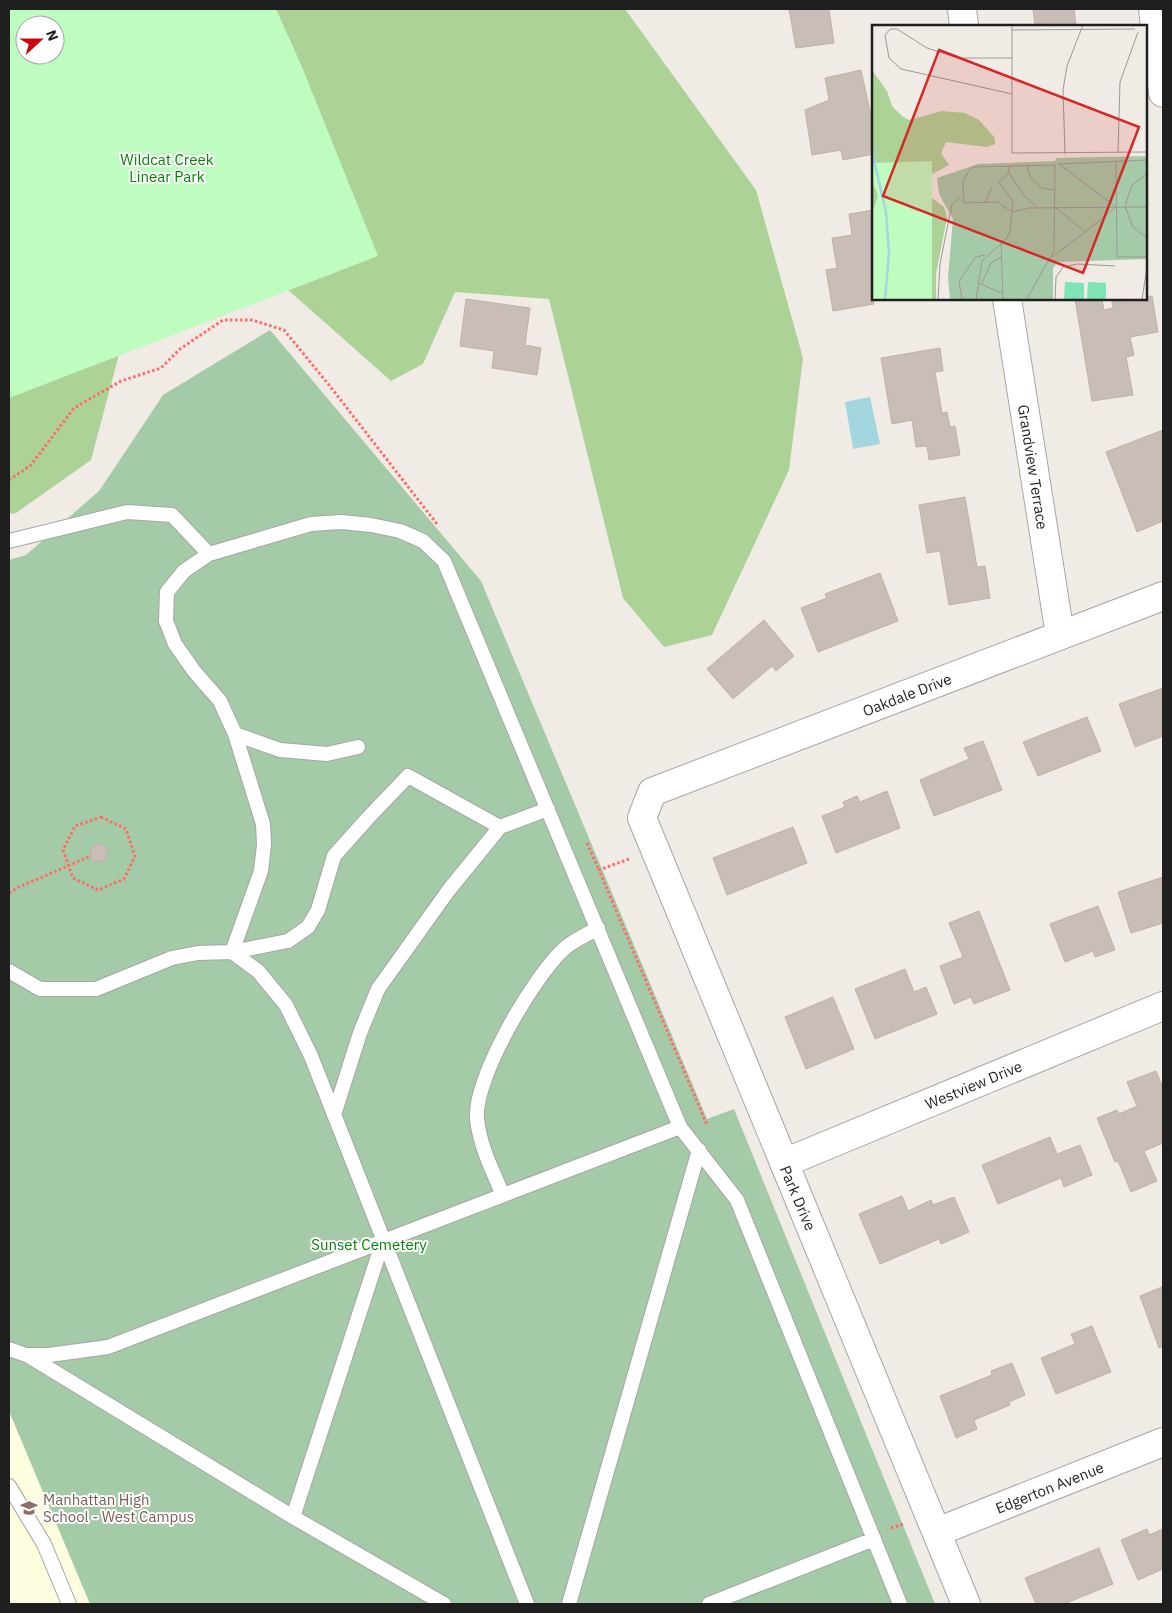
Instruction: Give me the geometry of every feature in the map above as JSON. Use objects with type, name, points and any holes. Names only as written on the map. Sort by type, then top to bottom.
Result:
[{"type":"street","points":[[962,9],[964,25]]},
{"type":"street","points":[[1153,9],[1163,93]]},
{"type":"street","name":"Grandview Terrace","points":[[1007,300],[1060,635]]},
{"type":"street","name":"Oakdale Drive","points":[[652,792],[1163,596]]},
{"type":"street","name":"Park Drive","points":[[652,792],[642,818],[966,1604]]},
{"type":"street","name":"Westview Drive","points":[[784,1163],[1163,1006]]},
{"type":"street","name":"Edgerton Avenue","points":[[937,1532],[1163,1442]]},
{"type":"lane","points":[[9,541],[127,512],[145,513],[172,515],[208,554]]},
{"type":"lane","points":[[232,952],[261,871],[264,845],[263,824],[235,734],[220,701],[194,671],[175,644],[166,621],[167,592],[184,571],[208,554],[312,524],[341,522],[371,525],[400,531],[423,541],[444,561],[680,1127],[737,1200],[900,1604]]},
{"type":"lane","points":[[235,734],[280,750],[327,754],[358,746]]},
{"type":"lane","points":[[9,971],[40,989],[96,989],[172,958],[198,953],[232,952],[288,941],[308,927],[318,910],[334,856],[408,776],[500,827]]},
{"type":"lane","points":[[334,1115],[360,1033],[378,989],[448,891],[500,827],[548,809]]},
{"type":"lane","points":[[503,1195],[483,1150],[477,1117],[481,1093],[497,1050],[534,984],[565,948],[598,928]]},
{"type":"lane","points":[[232,952],[258,971],[286,1005],[311,1056],[526,1604]]},
{"type":"lane","points":[[26,1355],[49,1355],[108,1347],[680,1127]]},
{"type":"lane","points":[[569,1604],[699,1150]]},
{"type":"lane","points":[[293,1517],[383,1240]]},
{"type":"lane","points":[[9,1349],[26,1355],[293,1517],[444,1604]]},
{"type":"lane","points":[[9,1486],[44,1544],[69,1604]]},
{"type":"lane","points":[[709,1604],[874,1539]]},
{"type":"path","points":[[9,480],[31,465],[74,408],[120,381],[149,372]]},
{"type":"path","points":[[101,817],[126,829],[136,856],[124,880],[98,890],[73,878],[68,865],[63,850],[75,826],[101,817]]},
{"type":"path","points":[[9,893],[91,856]]},
{"type":"shaded area","name":"Manhattan High School - West Campus","points":[[9,1411],[90,1604],[9,1604]]},
{"type":"green space","points":[[9,9],[625,9],[756,190],[803,358],[789,470],[712,635],[664,647],[623,598],[549,299],[455,292],[423,364],[391,381],[243,250],[130,313],[91,460],[16,513],[9,514]]},
{"type":"green space","name":"Wildcat Creek Linear Park","points":[[9,9],[276,9],[302,67],[378,256],[9,398]]},
{"type":"green space","name":"Sunset Cemetery","points":[[270,330],[481,581],[707,1119],[734,1109],[935,1604],[90,1604],[9,1411],[9,560],[26,555],[99,491],[163,395]]},
{"type":"water","points":[[870,397],[880,444],[853,449],[845,402]]},
{"type":"building","points":[[789,9],[829,9],[834,43],[796,48]]},
{"type":"building","points":[[1033,9],[1074,9],[1076,25],[1035,25]]},
{"type":"building","points":[[861,70],[872,120],[872,154],[843,160],[841,150],[812,155],[805,110],[829,100],[825,78]]},
{"type":"building","points":[[872,210],[872,282],[870,283],[874,304],[833,311],[826,270],[837,268],[832,238],[852,235],[849,214]]},
{"type":"building","points":[[1152,296],[1158,332],[1130,337],[1134,355],[1126,357],[1133,395],[1092,401],[1075,300],[1102,300],[1104,310],[1113,308],[1112,302],[1147,300],[1147,297]]},
{"type":"building","points":[[466,299],[530,308],[525,345],[541,348],[537,375],[492,368],[494,351],[460,346]]},
{"type":"building","points":[[940,348],[943,371],[935,372],[942,413],[947,412],[950,427],[955,426],[960,455],[929,460],[927,446],[916,447],[912,420],[892,424],[881,358]]},
{"type":"building","points":[[1163,430],[1163,521],[1137,532],[1106,452]]},
{"type":"building","points":[[965,497],[977,567],[985,566],[990,598],[949,605],[940,551],[927,553],[919,505]]},
{"type":"building","points":[[880,573],[898,621],[818,652],[801,608],[827,598],[825,594]]},
{"type":"building","points":[[764,620],[794,656],[776,671],[772,666],[733,699],[707,669]]},
{"type":"building","points":[[1163,688],[1163,736],[1135,747],[1119,704]]},
{"type":"building","points":[[1087,717],[1101,751],[1038,776],[1023,742]]},
{"type":"building","points":[[983,741],[1002,790],[934,816],[920,780],[969,759],[964,748]]},
{"type":"building","points":[[887,791],[900,828],[836,853],[822,816],[845,807],[843,802],[857,796],[860,802]]},
{"type":"building","points":[[793,827],[807,863],[727,895],[713,858]]},
{"type":"building","points":[[99,844],[105,847],[108,853],[105,859],[99,862],[93,859],[90,853],[93,847]]},
{"type":"building","points":[[1163,877],[1163,923],[1131,933],[1118,892]]},
{"type":"building","points":[[1098,906],[1115,950],[1095,957],[1093,951],[1065,962],[1050,924]]},
{"type":"building","points":[[979,911],[1010,990],[974,1004],[971,997],[954,1004],[940,966],[963,957],[949,923]]},
{"type":"building","points":[[905,969],[914,992],[926,987],[937,1014],[875,1039],[855,989]]},
{"type":"building","points":[[833,997],[854,1049],[806,1069],[785,1017]]},
{"type":"building","points":[[1156,1071],[1163,1088],[1163,1143],[1144,1151],[1157,1181],[1131,1192],[1118,1161],[1115,1162],[1097,1118],[1117,1110],[1119,1114],[1137,1106],[1127,1082]]},
{"type":"building","points":[[1050,1137],[1057,1154],[1080,1145],[1092,1175],[1064,1187],[1061,1178],[998,1204],[982,1165]]},
{"type":"building","points":[[902,1196],[908,1211],[931,1200],[933,1205],[954,1197],[969,1232],[941,1244],[939,1239],[880,1264],[859,1214]]},
{"type":"building","points":[[1162,1287],[1163,1346],[1159,1348],[1140,1296]]},
{"type":"building","points":[[1092,1326],[1111,1372],[1056,1394],[1041,1358],[1075,1344],[1071,1334]]},
{"type":"building","points":[[1012,1363],[1025,1395],[1009,1402],[1010,1405],[974,1420],[977,1429],[956,1438],[940,1396],[992,1375],[991,1371]]},
{"type":"building","points":[[1147,1529],[1149,1535],[1163,1529],[1163,1569],[1138,1580],[1121,1540]]},
{"type":"building","points":[[1099,1548],[1113,1584],[1064,1604],[1036,1604],[1025,1578]]},
{"type":"place","name":"Manhattan High School - West Campus","points":[[29,1508]]}]
